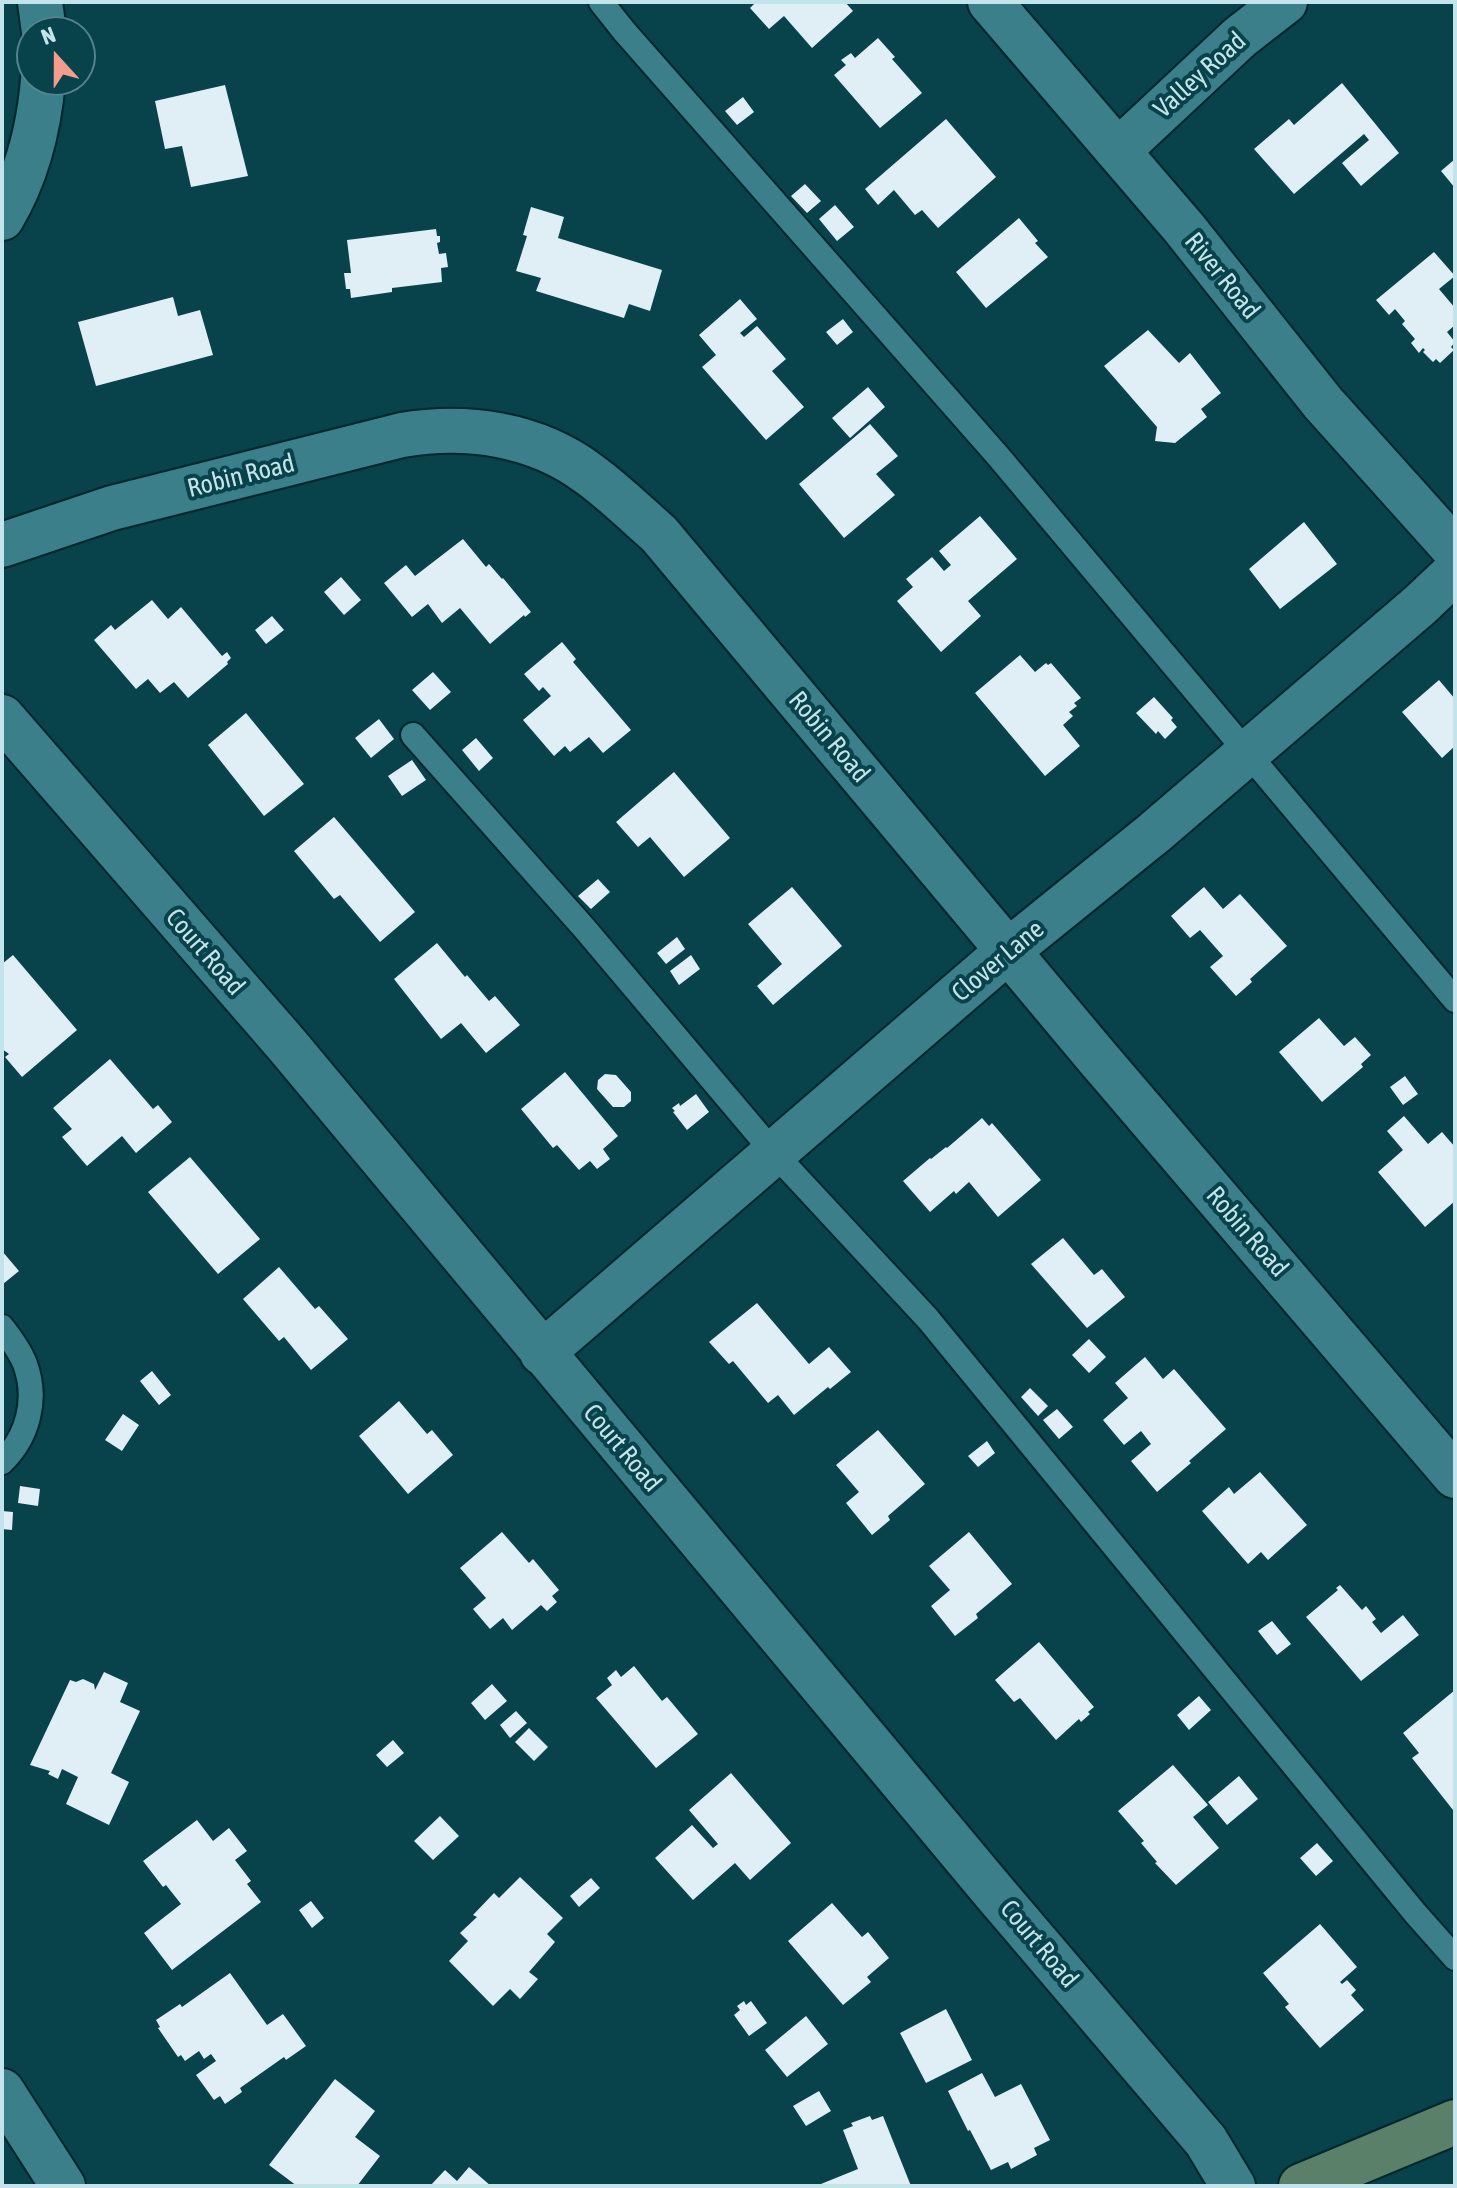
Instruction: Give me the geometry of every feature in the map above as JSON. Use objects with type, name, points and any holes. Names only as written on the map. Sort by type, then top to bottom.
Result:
[{"type":"main road","points":[[1301,2186],[1455,2122]]},
{"type":"street","name":"River Road","points":[[990,2],[1184,228],[1323,403],[1455,550]]},
{"type":"street","name":"Valley Road","points":[[1118,151],[1240,37],[1285,2]]},
{"type":"street","points":[[3,214],[24,174],[34,139],[41,96]]},
{"type":"street","name":"Robin Road","points":[[2,545],[23,530],[427,431],[475,431],[523,440],[588,473],[659,534],[1106,1068],[1455,1476]]},
{"type":"street","name":"Clover Lane","points":[[542,1353],[1008,951],[1154,833],[1455,572]]},
{"type":"street","name":"Court Road","points":[[2,717],[287,1045],[993,1891],[1206,2141],[1233,2186]]},
{"type":"street","points":[[2,2091],[63,2186]]},
{"type":"lane","points":[[601,2],[998,456],[1455,1000]]},
{"type":"lane","points":[[413,735],[585,929],[774,1153],[928,1319],[1455,1958]]},
{"type":"lane","points":[[2,1327],[26,1365],[31,1394],[27,1424],[14,1451],[2,1462]]},
{"type":"building","points":[[756,2],[845,2],[853,11],[812,48],[784,16],[769,29],[750,8]]},
{"type":"building","points":[[878,38],[922,93],[880,128],[834,75],[846,65],[841,60],[851,53],[855,58]]},
{"type":"building","points":[[1342,83],[1399,153],[1361,186],[1342,163],[1369,140],[1364,134],[1294,194],[1254,149],[1289,119],[1294,125]]},
{"type":"building","points":[[225,85],[248,176],[191,187],[182,146],[165,149],[155,101]]},
{"type":"building","points":[[743,97],[754,112],[737,125],[725,111]]},
{"type":"building","points":[[946,119],[996,177],[938,228],[922,210],[915,215],[894,190],[878,205],[865,189]]},
{"type":"building","points":[[1455,159],[1455,188],[1441,171]]},
{"type":"building","points":[[805,184],[821,201],[807,213],[791,196]]},
{"type":"building","points":[[835,205],[854,227],[837,241],[819,219]]},
{"type":"building","points":[[531,207],[564,217],[558,238],[662,270],[650,311],[629,304],[624,318],[536,291],[541,278],[516,271],[527,236],[523,235]]},
{"type":"building","points":[[1019,218],[1048,257],[986,308],[956,272]]},
{"type":"building","points":[[436,229],[437,236],[440,236],[437,243],[439,254],[446,253],[448,267],[441,268],[442,282],[392,288],[392,292],[351,298],[344,273],[351,273],[347,240]]},
{"type":"building","points":[[1434,252],[1455,276],[1439,289],[1455,308],[1455,325],[1447,332],[1455,342],[1451,347],[1454,350],[1440,363],[1436,359],[1433,362],[1423,348],[1419,353],[1411,343],[1415,339],[1402,324],[1405,321],[1395,309],[1389,315],[1376,300]]},
{"type":"building","points":[[173,297],[178,316],[200,310],[213,355],[96,386],[78,322]]},
{"type":"building","points":[[740,299],[757,319],[740,333],[744,337],[757,326],[786,359],[772,371],[804,407],[766,440],[702,367],[716,355],[699,335]]},
{"type":"building","points":[[843,319],[853,332],[837,345],[826,332]]},
{"type":"building","points":[[1148,330],[1179,363],[1190,353],[1221,393],[1201,409],[1207,417],[1175,443],[1155,441],[1157,427],[1104,366]]},
{"type":"building","points":[[868,387],[885,407],[850,438],[832,418]]},
{"type":"building","points":[[870,424],[898,456],[876,474],[895,495],[844,538],[799,484]]},
{"type":"building","points":[[980,516],[1017,559],[968,601],[981,616],[941,652],[897,601],[913,587],[906,579],[932,557],[944,571],[951,565],[939,551]]},
{"type":"building","points":[[1304,522],[1337,564],[1280,609],[1249,569]]},
{"type":"building","points":[[463,539],[486,567],[489,564],[503,578],[531,612],[490,644],[460,608],[442,623],[428,604],[412,617],[384,583],[406,565],[415,576]]},
{"type":"building","points":[[341,577],[361,600],[344,615],[324,592]]},
{"type":"building","points":[[152,600],[168,619],[181,607],[222,656],[227,652],[231,658],[188,698],[174,682],[160,693],[148,679],[136,689],[94,640],[111,625],[115,630]]},
{"type":"building","points":[[272,616],[284,630],[266,644],[255,630]]},
{"type":"building","points":[[562,642],[576,659],[573,662],[631,730],[603,753],[589,737],[570,752],[565,746],[554,756],[523,720],[551,696],[543,687],[539,691],[524,674]]},
{"type":"building","points":[[1020,655],[1035,672],[1046,663],[1051,663],[1081,698],[1069,712],[1073,716],[1063,725],[1080,746],[1045,776],[975,693]]},
{"type":"building","points":[[433,672],[451,692],[430,710],[412,690]]},
{"type":"building","points":[[1439,680],[1455,699],[1455,746],[1442,758],[1402,712]]},
{"type":"building","points":[[1154,697],[1177,727],[1165,739],[1136,713]]},
{"type":"building","points":[[246,713],[304,784],[264,816],[208,745]]},
{"type":"building","points":[[379,719],[394,739],[371,758],[355,738]]},
{"type":"building","points":[[476,738],[493,758],[479,771],[462,750]]},
{"type":"building","points":[[412,760],[426,780],[402,796],[388,776]]},
{"type":"building","points":[[674,772],[730,838],[684,877],[650,837],[638,847],[616,822]]},
{"type":"building","points":[[334,817],[415,912],[380,942],[340,895],[334,899],[294,851]]},
{"type":"building","points":[[598,879],[610,892],[591,909],[578,896]]},
{"type":"building","points":[[792,887],[842,946],[773,1005],[757,986],[782,964],[748,924]]},
{"type":"building","points":[[1204,887],[1223,909],[1240,894],[1287,946],[1236,996],[1210,967],[1223,956],[1200,930],[1190,938],[1171,916]]},
{"type":"building","points":[[677,937],[685,949],[666,964],[657,953]]},
{"type":"building","points":[[437,943],[489,1001],[495,996],[520,1025],[486,1053],[461,1023],[441,1039],[394,979]]},
{"type":"building","points":[[13,955],[77,1030],[22,1077],[5,1057],[9,1054],[2,1049],[2,964]]},
{"type":"building","points":[[691,955],[700,969],[679,985],[670,971]]},
{"type":"building","points":[[1319,1018],[1344,1046],[1355,1037],[1371,1055],[1361,1064],[1363,1067],[1322,1102],[1279,1052]]},
{"type":"building","points":[[110,1059],[153,1109],[158,1105],[172,1122],[136,1153],[122,1136],[87,1166],[62,1137],[72,1129],[53,1108]]},
{"type":"building","points":[[565,1072],[618,1136],[603,1149],[610,1159],[597,1169],[590,1161],[579,1170],[557,1145],[553,1148],[521,1109]]},
{"type":"building","points":[[605,1074],[616,1075],[631,1092],[631,1101],[624,1107],[613,1107],[597,1089],[598,1080]]},
{"type":"building","points":[[1405,1076],[1418,1094],[1403,1105],[1390,1087]]},
{"type":"building","points":[[696,1094],[709,1112],[687,1130],[672,1108]]},
{"type":"building","points":[[1404,1116],[1428,1144],[1442,1132],[1455,1147],[1455,1201],[1425,1227],[1378,1172],[1403,1150],[1387,1131]]},
{"type":"building","points":[[982,1118],[989,1126],[992,1123],[1041,1180],[998,1217],[969,1182],[930,1212],[903,1181]]},
{"type":"building","points":[[190,1157],[260,1239],[218,1274],[148,1192]]},
{"type":"building","points":[[1063,1238],[1094,1275],[1102,1269],[1125,1297],[1087,1328],[1031,1264]]},
{"type":"building","points":[[2,1251],[19,1271],[3,1284],[2,1283]]},
{"type":"building","points":[[279,1267],[315,1309],[319,1306],[348,1339],[311,1370],[284,1337],[279,1341],[243,1299]]},
{"type":"building","points":[[757,1303],[809,1364],[829,1347],[851,1372],[794,1415],[778,1395],[768,1403],[733,1361],[729,1364],[709,1342]]},
{"type":"building","points":[[1089,1339],[1106,1357],[1089,1373],[1072,1355]]},
{"type":"building","points":[[1145,1357],[1163,1379],[1174,1369],[1226,1429],[1157,1492],[1131,1461],[1151,1444],[1141,1431],[1124,1445],[1103,1420],[1128,1398],[1115,1383]]},
{"type":"building","points":[[152,1371],[171,1395],[159,1405],[140,1381]]},
{"type":"building","points":[[1030,1388],[1048,1406],[1038,1416],[1021,1397]]},
{"type":"building","points":[[399,1401],[427,1434],[432,1430],[453,1455],[408,1494],[359,1436]]},
{"type":"building","points":[[1057,1409],[1073,1427],[1059,1439],[1043,1420]]},
{"type":"building","points":[[123,1414],[139,1425],[122,1451],[105,1440]]},
{"type":"building","points":[[878,1430],[925,1484],[888,1516],[890,1520],[872,1535],[846,1503],[859,1492],[836,1465]]},
{"type":"building","points":[[987,1441],[995,1453],[978,1467],[968,1456]]},
{"type":"building","points":[[1260,1472],[1307,1525],[1268,1560],[1261,1552],[1248,1564],[1202,1511],[1229,1487],[1234,1494]]},
{"type":"building","points":[[20,1486],[40,1489],[38,1506],[18,1503]]},
{"type":"building","points":[[2,1511],[13,1512],[12,1530],[2,1529]]},
{"type":"building","points":[[502,1532],[529,1563],[533,1559],[559,1590],[552,1596],[557,1602],[547,1611],[541,1605],[512,1630],[503,1618],[490,1629],[473,1609],[486,1598],[460,1568]]},
{"type":"building","points":[[969,1532],[1012,1584],[955,1636],[931,1606],[950,1590],[929,1566]]},
{"type":"building","points":[[1340,1585],[1362,1610],[1366,1606],[1376,1619],[1372,1622],[1381,1633],[1403,1615],[1419,1635],[1361,1681],[1306,1617]]},
{"type":"building","points":[[1272,1621],[1291,1644],[1277,1655],[1258,1631]]},
{"type":"building","points":[[1039,1642],[1094,1707],[1081,1722],[1079,1719],[1056,1740],[1020,1698],[1014,1702],[995,1680]]},
{"type":"building","points":[[634,1666],[662,1701],[667,1697],[698,1734],[656,1768],[596,1698],[612,1685],[607,1678],[616,1670],[621,1677]]},
{"type":"building","points":[[104,1672],[128,1683],[120,1702],[140,1711],[111,1773],[129,1782],[109,1825],[66,1804],[78,1777],[62,1769],[58,1779],[48,1774],[50,1771],[30,1765],[70,1680],[76,1682],[83,1679],[94,1684],[95,1690]]},
{"type":"building","points":[[492,1684],[507,1701],[485,1720],[471,1703]]},
{"type":"building","points":[[1455,1690],[1453,1810],[1412,1758],[1419,1753],[1403,1733]]},
{"type":"building","points":[[1199,1696],[1211,1710],[1189,1730],[1177,1715]]},
{"type":"building","points":[[516,1711],[527,1723],[510,1738],[500,1725]]},
{"type":"building","points":[[529,1728],[548,1747],[534,1761],[515,1742]]},
{"type":"building","points":[[393,1740],[404,1753],[387,1767],[376,1755]]},
{"type":"building","points":[[1173,1765],[1208,1805],[1193,1817],[1219,1848],[1176,1885],[1155,1863],[1141,1843],[1144,1841],[1118,1811]]},
{"type":"building","points":[[731,1773],[791,1843],[750,1880],[735,1863],[693,1900],[655,1858],[692,1825],[713,1848],[718,1844],[689,1810]]},
{"type":"building","points":[[1239,1776],[1258,1799],[1227,1825],[1208,1802]]},
{"type":"building","points":[[440,1816],[459,1836],[433,1860],[414,1841]]},
{"type":"building","points":[[197,1820],[213,1841],[229,1828],[247,1851],[235,1860],[251,1881],[247,1884],[261,1902],[172,1970],[144,1933],[181,1904],[143,1861]]},
{"type":"building","points":[[1317,1843],[1333,1861],[1316,1876],[1300,1858]]},
{"type":"building","points":[[520,1877],[563,1918],[547,1934],[555,1942],[529,1972],[538,1979],[520,1999],[510,1989],[493,2006],[449,1961],[468,1941],[460,1933],[477,1917],[473,1915],[494,1893],[499,1898]]},
{"type":"building","points":[[591,1878],[600,1888],[579,1907],[570,1896]]},
{"type":"building","points":[[311,1901],[324,1918],[312,1928],[299,1910]]},
{"type":"building","points":[[832,1903],[862,1937],[868,1932],[889,1958],[867,1977],[871,1982],[843,2005],[788,1941]]},
{"type":"building","points":[[1320,1924],[1357,1967],[1340,1982],[1342,1984],[1347,1980],[1356,1990],[1351,1995],[1364,2010],[1320,2048],[1285,2007],[1289,2004],[1263,1973]]},
{"type":"building","points":[[230,1973],[267,2025],[283,2014],[306,2046],[286,2060],[284,2057],[240,2088],[242,2092],[225,2104],[220,2096],[214,2100],[196,2075],[216,2061],[211,2054],[204,2059],[199,2051],[185,2061],[181,2055],[178,2057],[156,2020],[180,2004],[182,2007]]},
{"type":"building","points":[[744,2001],[746,2005],[751,2001],[767,2023],[749,2036],[734,2015],[740,2010],[737,2006]]},
{"type":"building","points":[[946,2009],[972,2060],[926,2083],[900,2033]]},
{"type":"building","points":[[806,2016],[828,2044],[787,2077],[765,2050]]},
{"type":"building","points":[[982,2073],[995,2097],[1021,2084],[1050,2140],[1034,2148],[1037,2155],[1011,2169],[1008,2162],[991,2170],[948,2091]]},
{"type":"building","points":[[335,2079],[375,2111],[355,2137],[380,2156],[357,2186],[297,2186],[269,2165]]},
{"type":"building","points":[[819,2091],[831,2111],[806,2126],[793,2106]]},
{"type":"building","points":[[870,2116],[872,2120],[883,2116],[911,2186],[816,2186],[858,2169],[843,2130],[853,2126],[851,2123]]},
{"type":"building","points":[[469,2167],[491,2186],[430,2186],[445,2170],[457,2181]]}]
